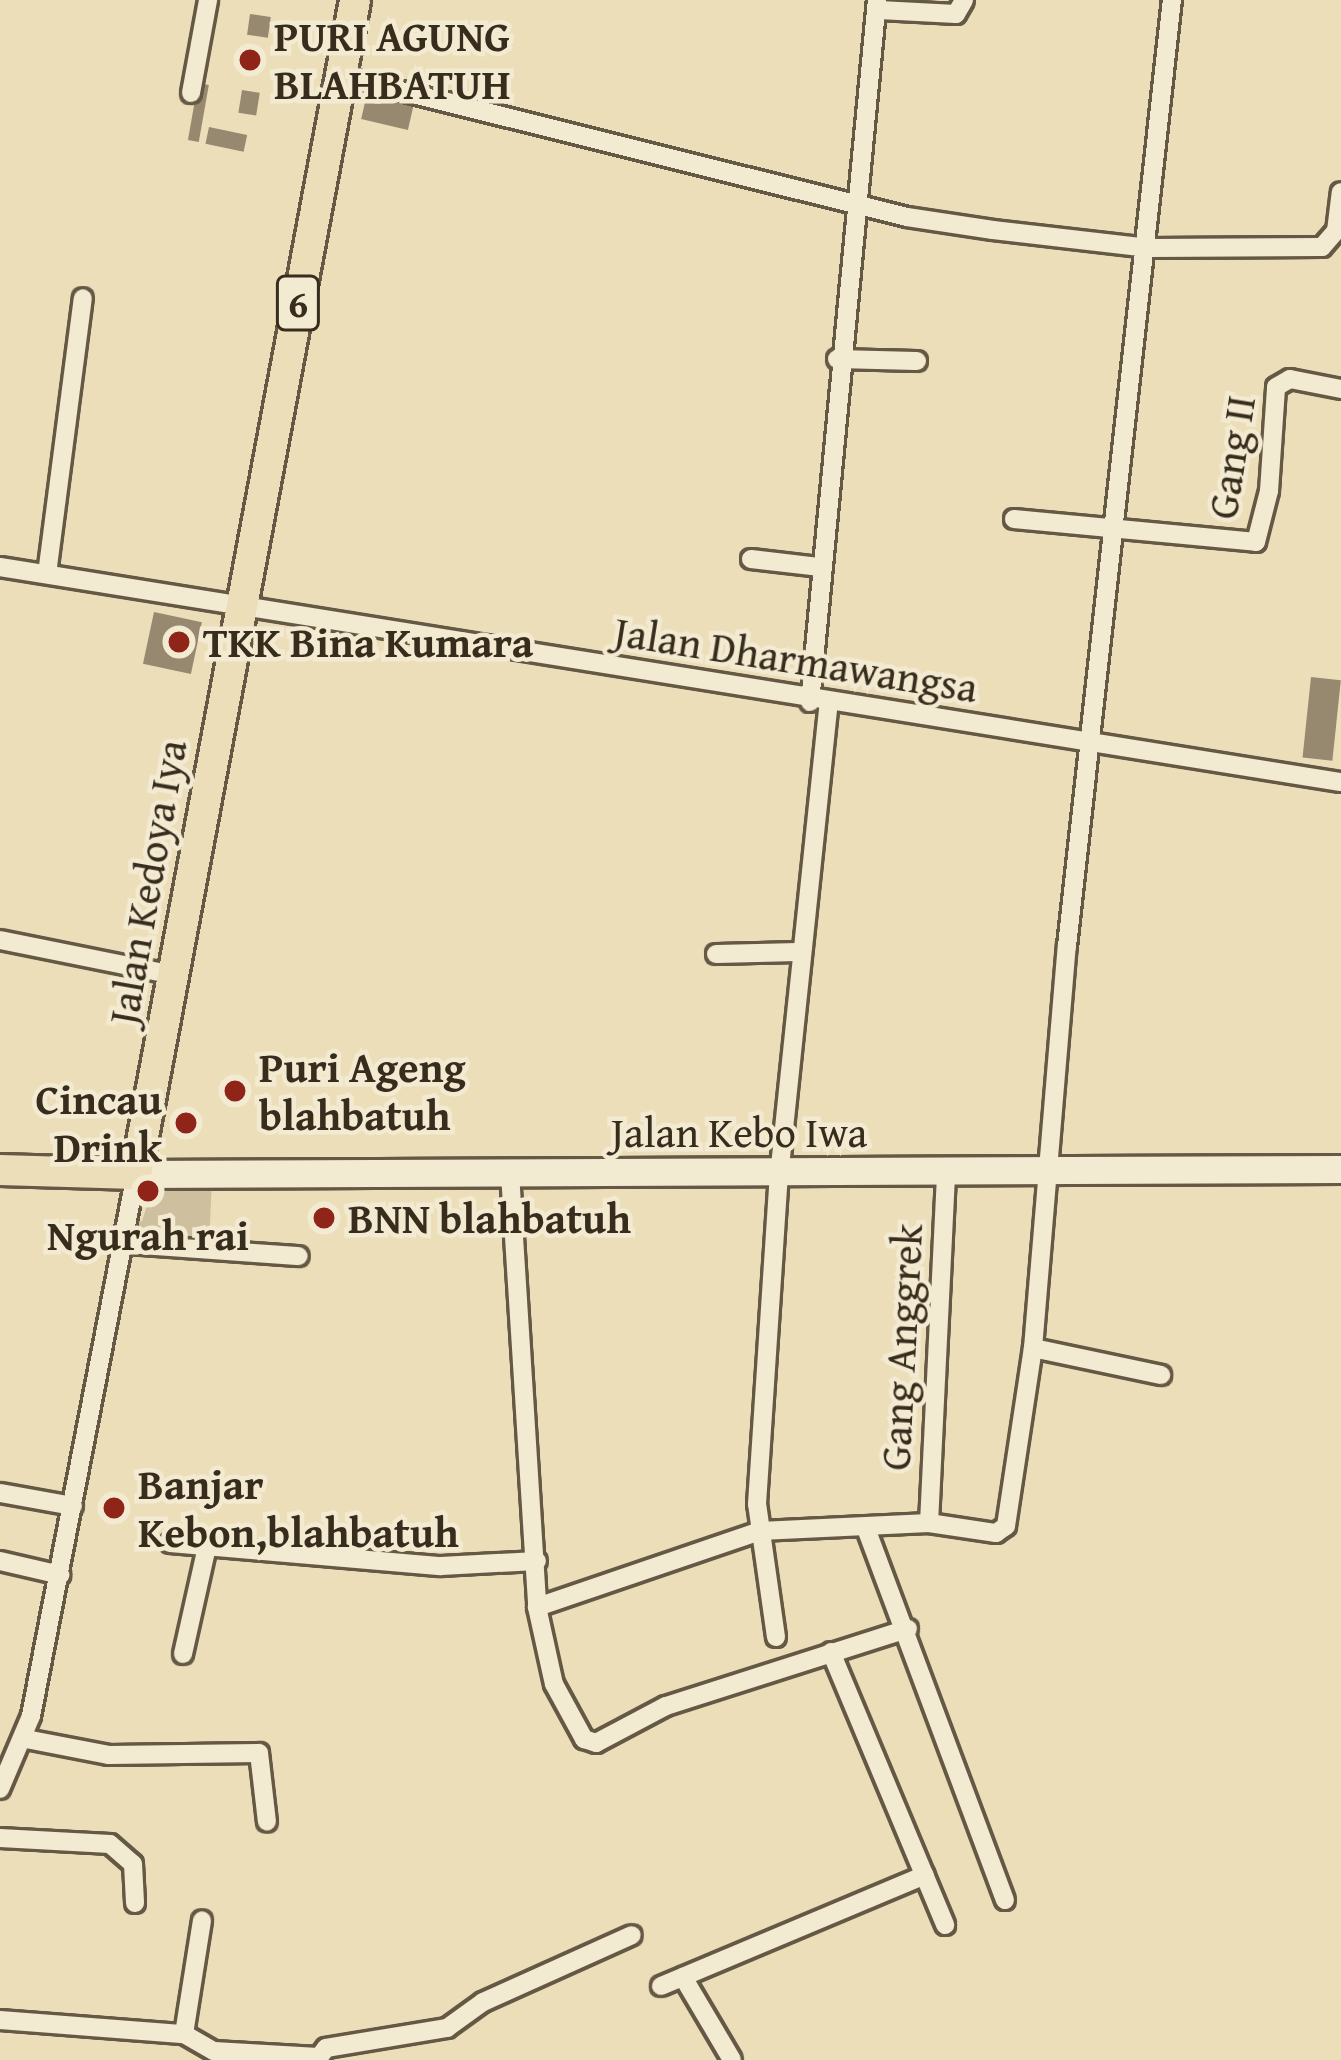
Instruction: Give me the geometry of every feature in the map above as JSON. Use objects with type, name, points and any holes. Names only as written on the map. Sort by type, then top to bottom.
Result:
[{"type":"highway","name":"6","points":[[241,607],[355,0]]},
{"type":"highway","name":"Jalan Kedoya Iya","points":[[136,1174],[241,607]]},
{"type":"highway","points":[[0,1170],[136,1174]]},
{"type":"main road","name":"Jalan Kebo Iwa","points":[[136,1174],[779,1176],[1341,1168]]},
{"type":"street","points":[[190,93],[208,0]]},
{"type":"street","points":[[776,1637],[759,1524],[779,1176],[819,704],[819,567],[875,3],[956,14],[964,0]]},
{"type":"street","points":[[537,1607],[759,1524],[867,1531],[929,1523],[996,1533],[1006,1526],[1033,1348],[1089,739],[1118,533],[1172,0]]},
{"type":"street","points":[[340,76],[852,204],[1149,248],[1334,244],[1341,192]]},
{"type":"street","points":[[47,574],[82,298]]},
{"type":"street","points":[[837,359],[916,361]]},
{"type":"street","name":"Gang II","points":[[1118,533],[1256,542],[1266,512],[1276,387],[1290,379],[1341,389]]},
{"type":"street","points":[[1014,519],[1118,533]]},
{"type":"street","points":[[751,559],[819,567]]},
{"type":"street","name":"Jalan Dharmawangsa","points":[[0,567],[819,704],[1089,739],[1341,782]]},
{"type":"street","points":[[0,940],[173,975]]},
{"type":"street","points":[[716,954],[800,952]]},
{"type":"street","points":[[510,1173],[537,1607],[554,1684],[588,1742],[666,1706],[908,1629]]},
{"type":"street","points":[[0,1789],[26,1739],[127,1244],[136,1174]]},
{"type":"street","name":"Gang Anggrek","points":[[929,1523],[946,1175]]},
{"type":"street","points":[[127,1244],[299,1256]]},
{"type":"street","points":[[1033,1348],[1161,1375]]},
{"type":"street","points":[[0,1493],[73,1506]]},
{"type":"street","points":[[867,1531],[908,1629],[1005,1900]]},
{"type":"street","points":[[170,1543],[441,1566],[537,1561]]},
{"type":"street","points":[[183,1654],[208,1547]]},
{"type":"street","points":[[0,1561],[60,1575]]},
{"type":"street","points":[[831,1652],[945,1924]]},
{"type":"street","points":[[26,1739],[109,1755],[259,1753],[266,1822]]},
{"type":"street","points":[[0,1838],[110,1844],[134,1864],[135,1903]]},
{"type":"street","points":[[661,1986],[925,1875]]},
{"type":"street","points":[[184,2034],[202,1920]]},
{"type":"street","points":[[0,2020],[184,2034],[214,2051],[317,2059],[326,2048],[447,2028],[483,2002],[632,1935]]},
{"type":"street","points":[[683,1977],[732,2060]]},
{"type":"shaded area","points":[[212,1179],[209,1247],[138,1242],[135,1221],[142,1221],[152,1190],[170,1180]]},
{"type":"building","points":[[250,14],[271,17],[268,38],[247,35]]},
{"type":"building","points":[[198,83],[209,85],[199,142],[188,140]]},
{"type":"building","points":[[369,85],[416,96],[408,130],[361,119]]},
{"type":"building","points":[[242,90],[260,93],[256,116],[238,113]]},
{"type":"building","points":[[209,127],[247,135],[244,152],[205,144]]},
{"type":"building","points":[[154,612],[202,622],[191,674],[143,664]]},
{"type":"building","points":[[1311,677],[1341,680],[1332,761],[1303,758]]},
{"type":"place","name":"PURI AGUNG BLAHBATUH","points":[[250,60]]},
{"type":"place","name":"TKK Bina Kumara","points":[[179,642]]},
{"type":"place","name":"Puri Ageng blahbatuh","points":[[235,1091]]},
{"type":"place","name":"Cincau Drink","points":[[186,1123]]},
{"type":"place","name":"Ngurah rai","points":[[148,1191]]},
{"type":"place","name":"BNN blahbatuh","points":[[324,1218]]},
{"type":"place","name":"Banjar Kebon,blahbatuh","points":[[114,1508]]}]
